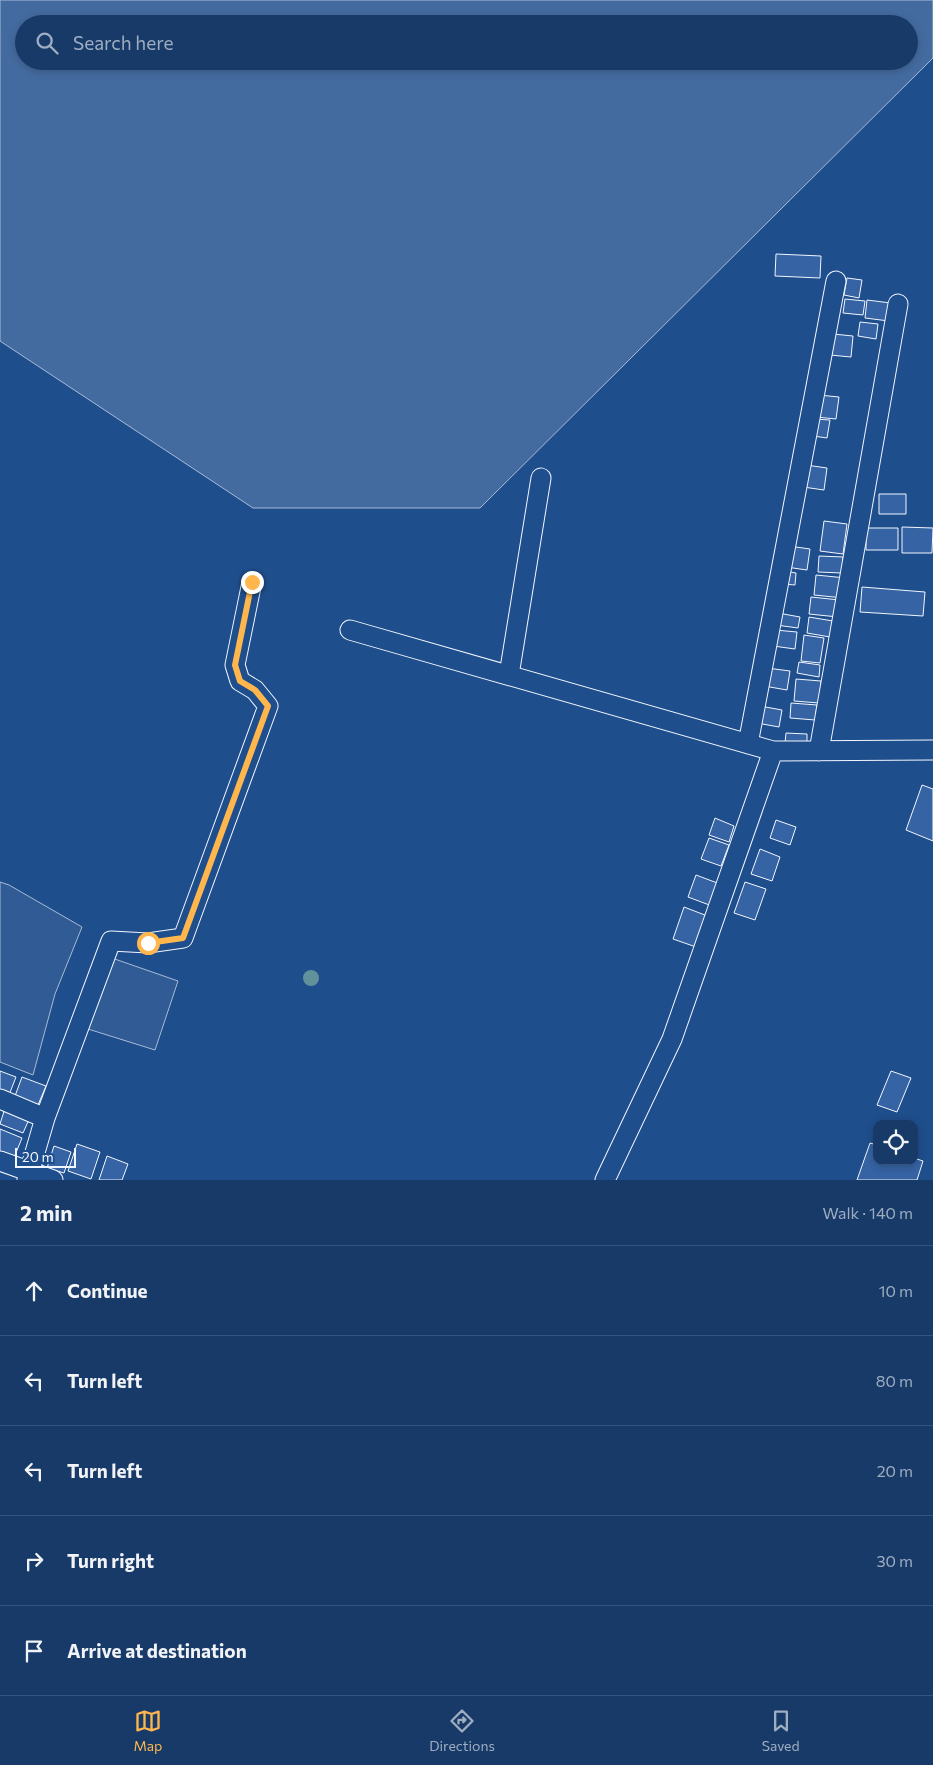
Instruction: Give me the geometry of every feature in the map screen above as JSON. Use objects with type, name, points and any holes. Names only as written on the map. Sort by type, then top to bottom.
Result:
[{"type":"street","points":[[748,744],[836,281]]},
{"type":"street","points":[[818,751],[898,304]]},
{"type":"street","points":[[509,675],[541,478]]},
{"type":"street","points":[[29,1176],[45,1118],[111,941],[148,943],[183,938],[268,706],[255,690],[240,681],[235,665],[252,582]]},
{"type":"street","points":[[350,630],[773,751],[933,750]]},
{"type":"street","points":[[605,1180],[672,1039],[773,751]]},
{"type":"street","points":[[0,1099],[45,1118]]},
{"type":"street","points":[[0,1161],[29,1176],[53,1180]]},
{"type":"shaded area","points":[[0,0],[933,0],[933,58],[480,508],[253,508],[0,341]]},
{"type":"shaded area","points":[[0,882],[9,885],[82,927],[55,994],[33,1075],[0,1062]]},
{"type":"shaded area","points":[[109,957],[178,981],[155,1050],[88,1029]]},
{"type":"building","points":[[776,254],[821,256],[820,278],[775,276]]},
{"type":"building","points":[[847,278],[862,280],[859,298],[844,295]]},
{"type":"building","points":[[845,299],[865,301],[863,315],[843,313]]},
{"type":"building","points":[[867,300],[891,303],[889,321],[865,318]]},
{"type":"building","points":[[860,322],[878,324],[876,339],[858,336]]},
{"type":"building","points":[[833,334],[853,336],[851,357],[830,355]]},
{"type":"building","points":[[819,395],[839,397],[836,419],[816,417]]},
{"type":"building","points":[[815,419],[830,420],[827,438],[813,436]]},
{"type":"building","points":[[806,465],[827,468],[824,490],[803,487]]},
{"type":"building","points":[[879,494],[906,494],[906,514],[879,514]]},
{"type":"building","points":[[824,521],[847,524],[843,554],[820,551]]},
{"type":"building","points":[[902,527],[933,528],[932,553],[902,553]]},
{"type":"building","points":[[866,528],[898,528],[898,550],[866,550]]},
{"type":"building","points":[[789,546],[810,549],[807,570],[786,567]]},
{"type":"building","points":[[819,556],[843,557],[842,573],[818,572]]},
{"type":"building","points":[[784,571],[796,573],[795,585],[782,584]]},
{"type":"building","points":[[816,575],[846,578],[844,598],[814,595]]},
{"type":"building","points":[[862,587],[925,592],[923,616],[860,612]]},
{"type":"building","points":[[811,597],[840,600],[838,617],[809,614]]},
{"type":"building","points":[[778,613],[800,617],[798,628],[776,625]]},
{"type":"building","points":[[809,617],[833,621],[830,637],[807,633]]},
{"type":"building","points":[[775,630],[797,632],[795,649],[773,646]]},
{"type":"building","points":[[804,635],[824,638],[820,663],[801,661]]},
{"type":"building","points":[[799,662],[820,665],[819,677],[797,673]]},
{"type":"building","points":[[767,668],[790,671],[787,690],[764,686]]},
{"type":"building","points":[[796,679],[821,681],[819,703],[794,701]]},
{"type":"building","points":[[791,703],[817,705],[815,720],[790,718]]},
{"type":"building","points":[[760,706],[782,710],[779,727],[757,723]]},
{"type":"building","points":[[786,733],[807,734],[807,744],[785,743]]},
{"type":"building","points":[[922,785],[933,789],[933,841],[906,830]]},
{"type":"building","points":[[715,818],[734,826],[729,842],[709,835]]},
{"type":"building","points":[[776,820],[796,827],[790,845],[770,838]]},
{"type":"building","points":[[709,838],[729,845],[721,866],[701,859]]},
{"type":"building","points":[[760,849],[780,857],[772,881],[751,874]]},
{"type":"building","points":[[696,875],[720,884],[712,906],[688,897]]},
{"type":"building","points":[[745,882],[766,889],[755,920],[734,913]]},
{"type":"building","points":[[684,907],[710,917],[699,948],[673,939]]},
{"type":"building","points":[[0,1071],[16,1077],[9,1095],[0,1091]]},
{"type":"building","points":[[891,1071],[911,1078],[897,1112],[877,1105]]},
{"type":"building","points":[[22,1077],[46,1086],[38,1105],[15,1096]]},
{"type":"building","points":[[6,1105],[31,1115],[23,1133],[0,1124]]},
{"type":"building","points":[[0,1129],[22,1138],[13,1160],[0,1155]]},
{"type":"building","points":[[870,1143],[873,1144],[873,1165],[918,1165],[918,1159],[923,1161],[917,1180],[857,1180]]},
{"type":"building","points":[[77,1144],[100,1152],[91,1179],[68,1171]]},
{"type":"building","points":[[54,1146],[71,1152],[64,1173],[47,1168]]},
{"type":"building","points":[[107,1156],[128,1164],[122,1180],[99,1180]]},
{"type":"route","points":[[148,943],[183,938],[268,706],[255,690],[240,681],[235,665],[252,582]]}]
